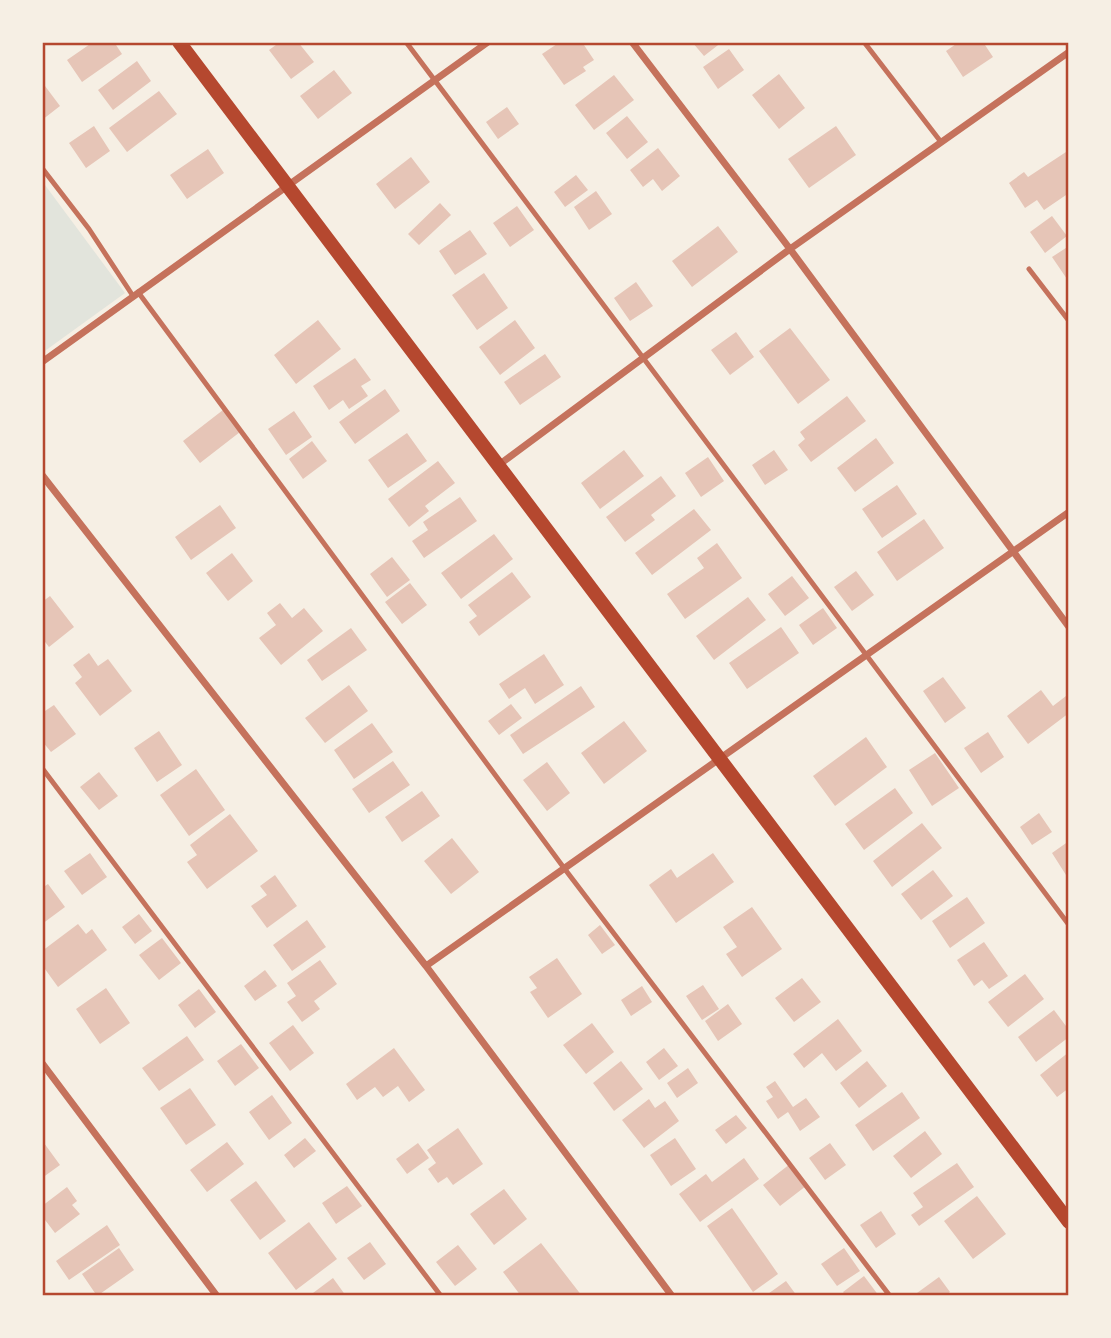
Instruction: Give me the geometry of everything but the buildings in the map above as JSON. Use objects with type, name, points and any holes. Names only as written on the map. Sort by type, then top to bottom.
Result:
[{"type":"main road","points":[[179,42],[500,464],[1069,1222]]},
{"type":"street","points":[[42,362],[488,42]]},
{"type":"street","points":[[632,42],[790,249],[1069,627]]},
{"type":"street","points":[[500,464],[790,249],[1069,52]]},
{"type":"street","points":[[42,475],[426,965],[672,1296]]},
{"type":"street","points":[[426,965],[1069,512]]},
{"type":"street","points":[[42,1063],[218,1296]]},
{"type":"lane","points":[[406,42],[1069,925]]},
{"type":"lane","points":[[864,42],[941,142]]},
{"type":"lane","points":[[42,168],[564,868],[890,1296]]},
{"type":"lane","points":[[1029,269],[1069,321]]},
{"type":"lane","points":[[42,768],[441,1296]]},
{"type":"shaded area","points":[[42,181],[125,293],[42,353]]}]
